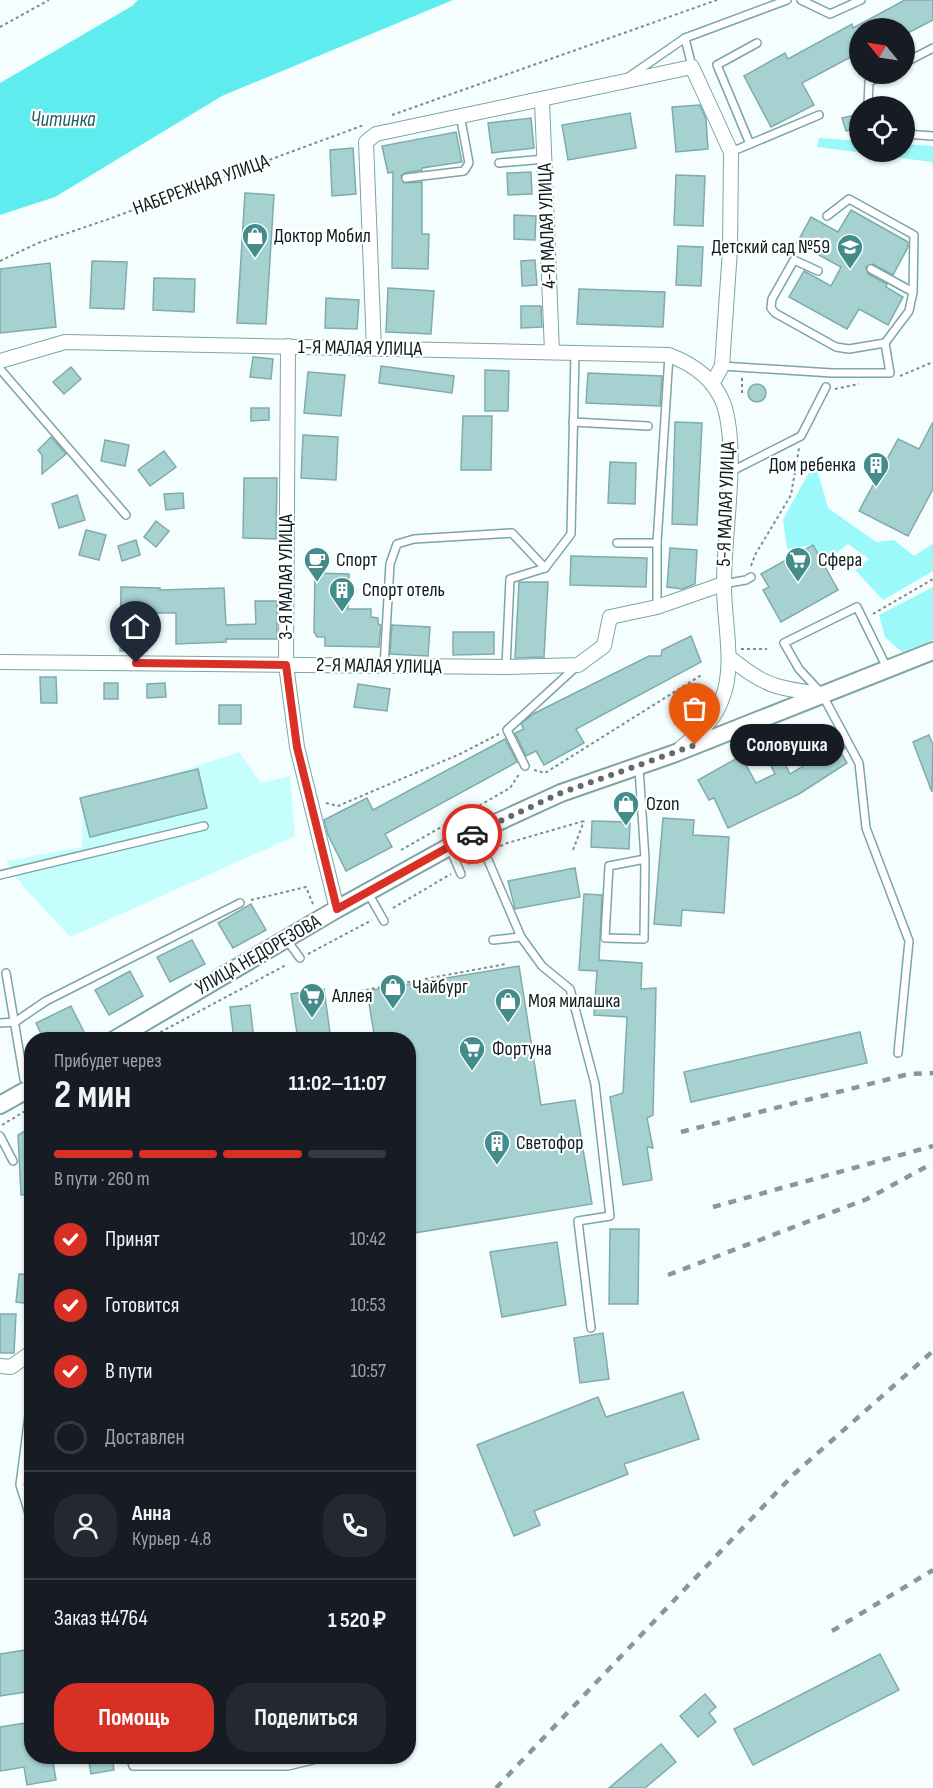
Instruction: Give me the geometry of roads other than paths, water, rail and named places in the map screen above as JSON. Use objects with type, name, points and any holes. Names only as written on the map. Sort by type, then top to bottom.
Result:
[{"type":"street","points":[[374,348],[366,142],[376,134],[692,67],[731,153],[730,250],[722,366],[712,384]]},
{"type":"street","name":"4-Я МАЛАЯ УЛИЦА","points":[[542,100],[552,352]]},
{"type":"street","name":"1-Я МАЛАЯ УЛИЦА","points":[[0,361],[65,342],[669,355],[686,362],[712,384]]},
{"type":"street","name":"3-Я МАЛАЯ УЛИЦА","points":[[288,346],[286,665],[297,747],[337,909]]},
{"type":"street","name":"5-Я МАЛАЯ УЛИЦА","points":[[673,754],[707,727],[723,698],[735,653],[723,584],[731,443],[724,405],[712,384]]},
{"type":"street","points":[[578,665],[604,646],[610,617],[657,607],[723,584]]},
{"type":"street","name":"УЛИЦА НЕДОРЕЗОВА","points":[[128,1032],[337,909],[476,832],[561,793],[673,754],[933,651]]},
{"type":"street","points":[[735,653],[753,677],[779,688],[822,694]]},
{"type":"street","name":"2-Я МАЛАЯ УЛИЦА","points":[[0,662],[506,667],[578,665]]},
{"type":"street","points":[[0,1105],[24,1086]]},
{"type":"street","points":[[0,1366],[11,1367],[24,1358]]},
{"type":"lane","points":[[620,83],[684,38],[787,0]]},
{"type":"lane","points":[[801,0],[830,14],[861,0]]},
{"type":"lane","points":[[684,38],[692,67]]},
{"type":"lane","points":[[750,144],[717,65],[757,43]]},
{"type":"lane","points":[[915,57],[933,48]]},
{"type":"lane","points":[[731,153],[819,114]]},
{"type":"lane","points":[[406,178],[464,171],[469,163],[460,116]]},
{"type":"lane","points":[[915,135],[933,136]]},
{"type":"lane","points":[[499,163],[545,159]]},
{"type":"lane","points":[[818,271],[794,260],[772,299],[771,308],[775,313],[836,347],[849,349],[885,343],[909,311],[913,292],[915,234],[849,199],[827,216]]},
{"type":"lane","points":[[871,269],[913,292]]},
{"type":"lane","points":[[722,366],[832,373],[890,373],[885,343]]},
{"type":"lane","points":[[506,667],[510,579],[545,568],[571,534],[575,353]]},
{"type":"lane","points":[[657,607],[657,543],[669,355]]},
{"type":"lane","points":[[0,369],[126,515]]},
{"type":"lane","points":[[729,472],[801,436],[825,389]]},
{"type":"lane","points":[[573,422],[648,426]]},
{"type":"lane","points":[[384,666],[390,564],[397,544],[414,538],[512,533],[545,568]]},
{"type":"lane","points":[[617,543],[657,543]]},
{"type":"lane","points":[[723,584],[749,579]]},
{"type":"lane","points":[[888,669],[857,607],[784,643],[799,669],[822,694],[860,763],[866,828],[909,941],[898,1053]]},
{"type":"lane","points":[[525,766],[507,730],[578,665]]},
{"type":"lane","points":[[639,765],[645,859],[644,939],[605,938],[609,866],[645,859]]},
{"type":"lane","points":[[0,875],[204,826]]},
{"type":"lane","points":[[476,832],[521,937],[542,966],[570,989],[595,1084],[610,1216],[578,1221],[591,1328]]},
{"type":"lane","points":[[449,846],[457,874]]},
{"type":"lane","points":[[368,893],[380,919]]},
{"type":"lane","points":[[0,1023],[15,1023],[46,1001],[240,903]]},
{"type":"lane","points":[[493,940],[521,937]]},
{"type":"lane","points":[[286,939],[303,957]]},
{"type":"lane","points":[[6,973],[24,1065]]},
{"type":"lane","points":[[0,1136],[13,1161]]},
{"type":"lane","points":[[24,1454],[20,1485],[24,1498]]},
{"type":"lane","points":[[132,1764],[133,1766],[288,1766],[296,1764]]},
{"type":"water","name":"Читинка","points":[[138,0],[453,0],[222,96],[55,197],[0,215],[0,83],[132,6]]},
{"type":"railway","points":[[681,1132],[909,1074],[933,1073]]},
{"type":"railway","points":[[713,1207],[933,1146]]},
{"type":"railway","points":[[668,1275],[867,1199],[933,1163]]},
{"type":"railway","points":[[496,1788],[794,1474],[933,1351]]},
{"type":"railway","points":[[832,1631],[933,1570]]},
{"type":"place","name":"Доктор Мобил","points":[[255,259]]},
{"type":"place","name":"Детский сад №59","points":[[850,270]]},
{"type":"place","name":"Дом ребенка","points":[[876,488]]},
{"type":"place","name":"Спорт","points":[[317,583]]},
{"type":"place","name":"Сфера","points":[[798,583]]},
{"type":"place","name":"Спорт отель","points":[[342,613]]},
{"type":"place","name":"Соловушка","points":[[695,745]]},
{"type":"place","name":"Ozon","points":[[626,827]]},
{"type":"place","name":"Чайбург","points":[[393,1010]]},
{"type":"place","name":"Аллея","points":[[312,1019]]},
{"type":"place","name":"Моя милашка","points":[[508,1024]]},
{"type":"place","name":"Фортуна","points":[[472,1072]]},
{"type":"place","name":"Светофор","points":[[497,1166]]}]
